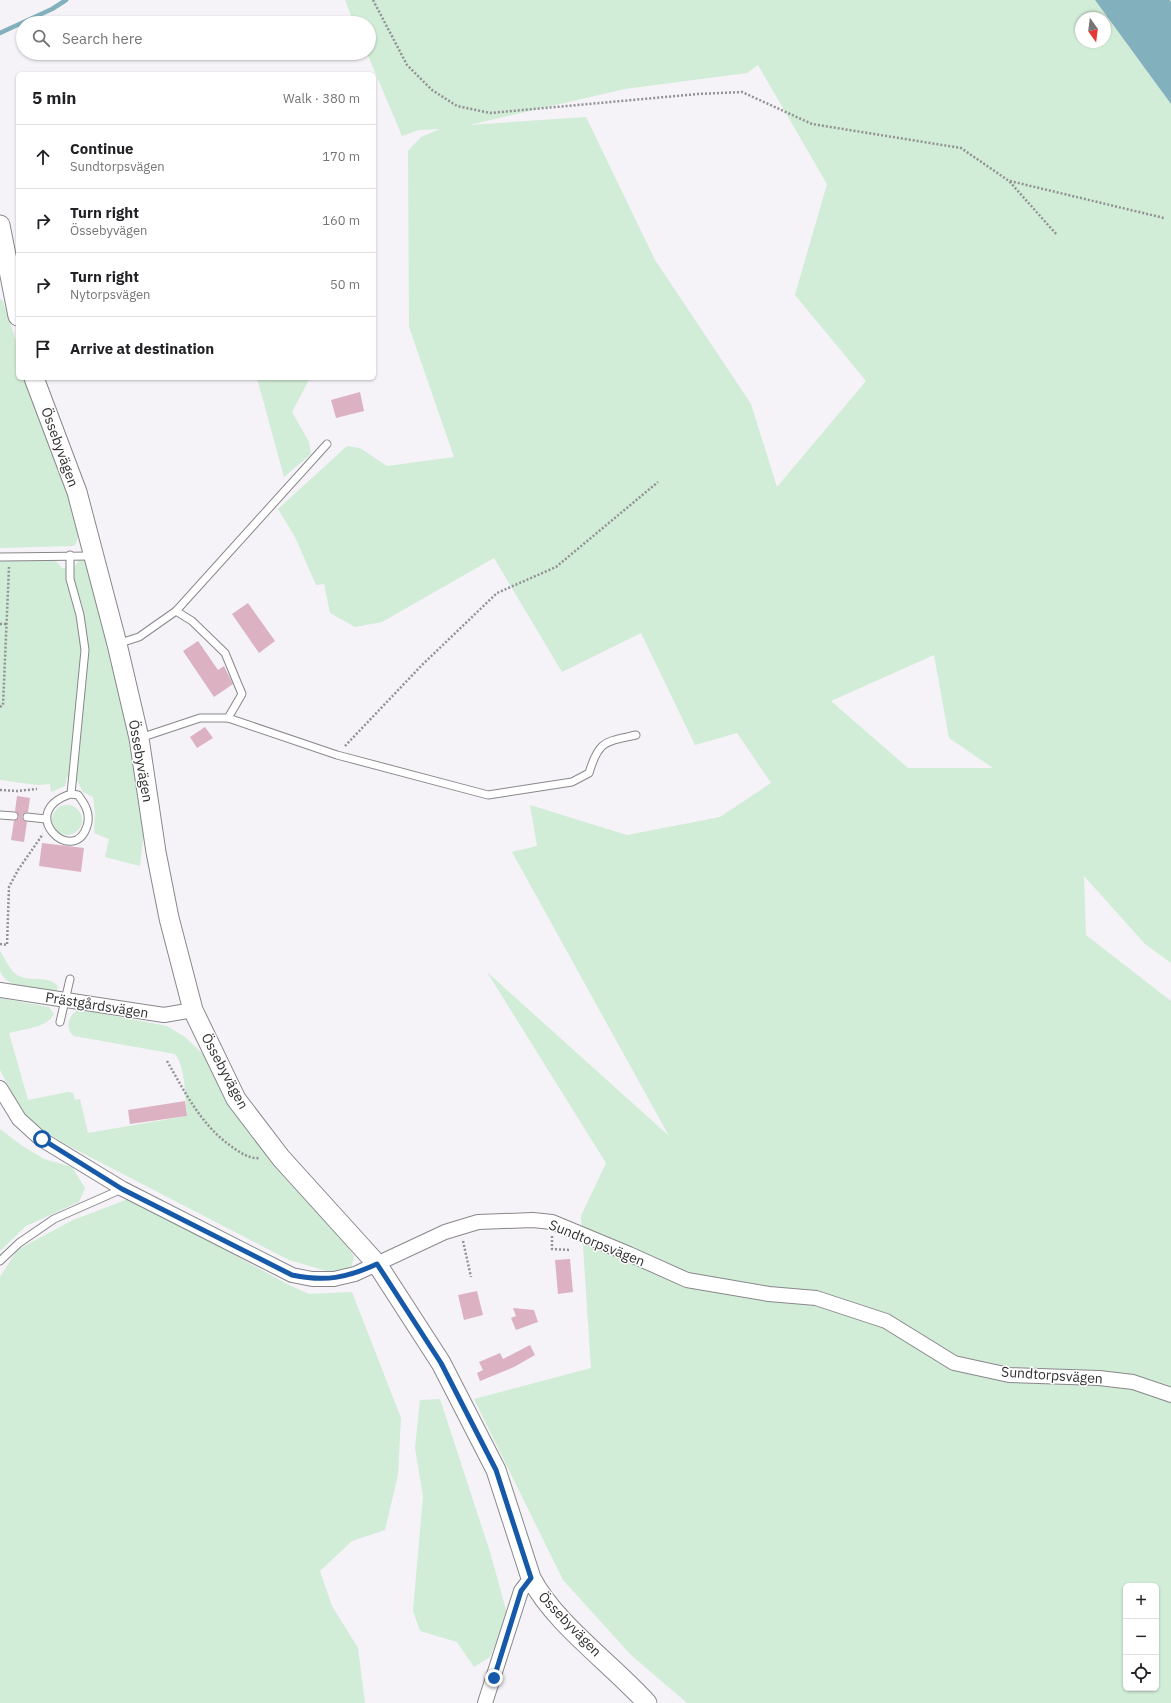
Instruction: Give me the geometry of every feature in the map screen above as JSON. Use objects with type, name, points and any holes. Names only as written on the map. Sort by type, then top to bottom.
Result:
[{"type":"street","points":[[0,225],[16,306]]},
{"type":"street","name":"Össebyvägen","points":[[35,380],[77,492],[117,644],[139,738],[156,852],[167,911],[193,1010],[236,1099],[281,1158],[377,1264],[441,1363],[496,1470],[531,1578],[537,1590],[567,1625],[630,1683],[647,1703]]},
{"type":"street","name":"Prästgårdsvägen","points":[[0,990],[164,1015],[193,1010]]},
{"type":"street","name":"Sundtorpsvägen","points":[[0,1088],[11,1108],[29,1129],[122,1189],[292,1275],[312,1279],[334,1279],[355,1274],[445,1232],[478,1222],[533,1220],[552,1222],[687,1280],[769,1294],[816,1298],[886,1321],[954,1362],[1009,1375],[1099,1378],[1133,1382],[1171,1395]]},
{"type":"street","points":[[485,1703],[521,1591],[531,1578]]},
{"type":"lane","points":[[117,644],[139,637],[176,611],[327,444]]},
{"type":"lane","points":[[70,555],[70,579],[80,615],[85,650],[71,794]]},
{"type":"lane","points":[[0,557],[70,555],[93,556]]},
{"type":"lane","points":[[176,611],[192,621],[225,654],[242,694],[228,718]]},
{"type":"lane","points":[[139,738],[200,718],[228,718],[337,755],[488,795],[572,782],[589,773],[595,754],[606,742],[636,735]]},
{"type":"lane","points":[[71,794],[78,795],[85,804],[89,819],[84,834],[78,840],[67,842],[56,836],[48,827],[46,819],[49,809],[58,798],[71,794]]},
{"type":"lane","points":[[0,815],[14,816]]},
{"type":"lane","points":[[28,817],[46,819]]},
{"type":"lane","points":[[60,1022],[70,979]]},
{"type":"lane","points":[[0,1261],[19,1243],[54,1219],[122,1189]]},
{"type":"path","points":[[373,0],[407,65],[432,90],[457,106],[490,113],[698,94],[742,92],[812,124],[961,148],[1009,181],[1057,235]]},
{"type":"path","points":[[1009,181],[1164,218]]},
{"type":"path","points":[[337,755],[422,665],[497,593],[556,567],[658,482]]},
{"type":"path","points":[[0,707],[3,705],[9,567]]},
{"type":"path","points":[[0,624],[6,624]]},
{"type":"path","points":[[0,790],[17,791],[37,789]]},
{"type":"path","points":[[0,944],[7,945],[9,887],[18,870],[48,827]]},
{"type":"path","points":[[166,1061],[203,1121],[220,1139],[239,1152]]},
{"type":"path","points":[[552,1222],[552,1250],[570,1250]]},
{"type":"path","points":[[460,1228],[471,1277]]},
{"type":"green space","points":[[345,0],[1095,0],[1104,12],[1075,12],[1075,48],[1111,48],[1111,22],[1171,104],[1171,963],[1145,944],[1084,876],[1086,935],[1171,1001],[1171,1703],[687,1703],[631,1655],[563,1580],[474,1399],[591,1368],[581,1216],[606,1163],[487,972],[669,1136],[512,852],[537,846],[530,805],[627,835],[720,817],[771,783],[737,733],[695,745],[641,633],[562,672],[494,558],[382,622],[355,627],[330,613],[324,584],[316,585],[295,537],[278,509],[347,446],[360,448],[387,466],[454,457],[409,327],[408,151],[421,137],[440,129],[419,130],[402,136],[370,60],[376,60],[376,16],[351,16]],"holes":[[[758,65],[827,184],[795,295],[866,381],[777,487],[751,404],[655,260],[586,117],[469,125],[625,89],[747,73]],[[934,655],[949,738],[993,768],[908,768],[831,701]]]},
{"type":"green space","points":[[0,299],[3,301],[16,341],[16,380],[31,380],[80,529],[76,544],[73,546],[0,548]]},
{"type":"green space","points":[[258,380],[309,380],[292,412],[309,442],[311,454],[284,477]]},
{"type":"green space","points":[[55,560],[62,568],[74,567],[79,560],[85,560],[123,706],[144,830],[140,866],[105,857],[109,839],[94,833],[95,814],[93,797],[83,792],[77,780],[67,777],[65,786],[51,792],[50,784],[37,785],[0,780],[0,561]]},
{"type":"green space","points":[[67,805],[78,809],[82,820],[78,831],[67,835],[56,831],[52,820],[56,809]]},
{"type":"green space","points":[[0,951],[10,968],[16,974],[24,978],[45,980],[54,983],[58,986],[56,994],[24,988],[8,981],[0,970]]},
{"type":"green space","points":[[0,998],[49,1007],[54,1014],[51,1019],[40,1025],[9,1033],[28,1100],[68,1092],[73,1093],[75,1100],[80,1099],[88,1133],[187,1116],[184,1084],[179,1060],[175,1054],[74,1036],[69,1030],[69,1022],[70,1018],[76,1011],[79,1009],[167,1026],[185,1037],[205,1056],[339,1232],[354,1256],[351,1269],[330,1272],[289,1260],[65,1144],[26,1119],[0,1070]]},
{"type":"green space","points":[[0,1129],[21,1145],[44,1159],[72,1167],[85,1188],[79,1202],[26,1226],[0,1251]]},
{"type":"green space","points":[[131,1198],[287,1284],[309,1294],[352,1292],[401,1418],[398,1475],[385,1530],[352,1541],[320,1571],[332,1606],[358,1648],[365,1703],[0,1703],[0,1277],[17,1250],[73,1220]]},
{"type":"green space","points":[[440,1399],[490,1552],[508,1617],[490,1657],[474,1667],[457,1642],[420,1631],[413,1611],[423,1496],[415,1448],[420,1400]]},
{"type":"water","points":[[1095,0],[1170,0],[1171,104],[1111,22],[1111,12],[1104,12]]},
{"type":"building","points":[[360,392],[364,411],[336,418],[331,400]]},
{"type":"building","points":[[248,603],[275,641],[259,653],[232,614]]},
{"type":"building","points":[[198,641],[218,670],[224,666],[233,684],[214,697],[183,651]]},
{"type":"building","points":[[205,727],[213,738],[197,748],[190,737]]},
{"type":"building","points":[[17,796],[30,798],[28,812],[22,816],[27,822],[24,842],[11,840],[14,821],[19,817],[15,811]]},
{"type":"building","points":[[42,843],[84,848],[81,872],[39,866]]},
{"type":"building","points":[[185,1101],[187,1116],[130,1124],[128,1110]]},
{"type":"building","points":[[570,1259],[573,1292],[558,1294],[555,1260]]},
{"type":"building","points":[[477,1291],[483,1315],[464,1320],[458,1295]]},
{"type":"building","points":[[513,1308],[534,1310],[538,1322],[516,1330],[511,1318],[516,1316]]},
{"type":"building","points":[[530,1345],[535,1355],[514,1367],[480,1381],[477,1373],[483,1370],[479,1362],[500,1353],[503,1359]]},
{"type":"waterway","points":[[37,16],[66,0]]},
{"type":"waterway","points":[[0,33],[16,26]]},
{"type":"route","points":[[42,1139],[122,1189],[292,1275],[312,1279],[334,1279],[355,1274],[377,1264],[441,1363],[496,1470],[531,1578],[521,1591],[494,1678]]}]
